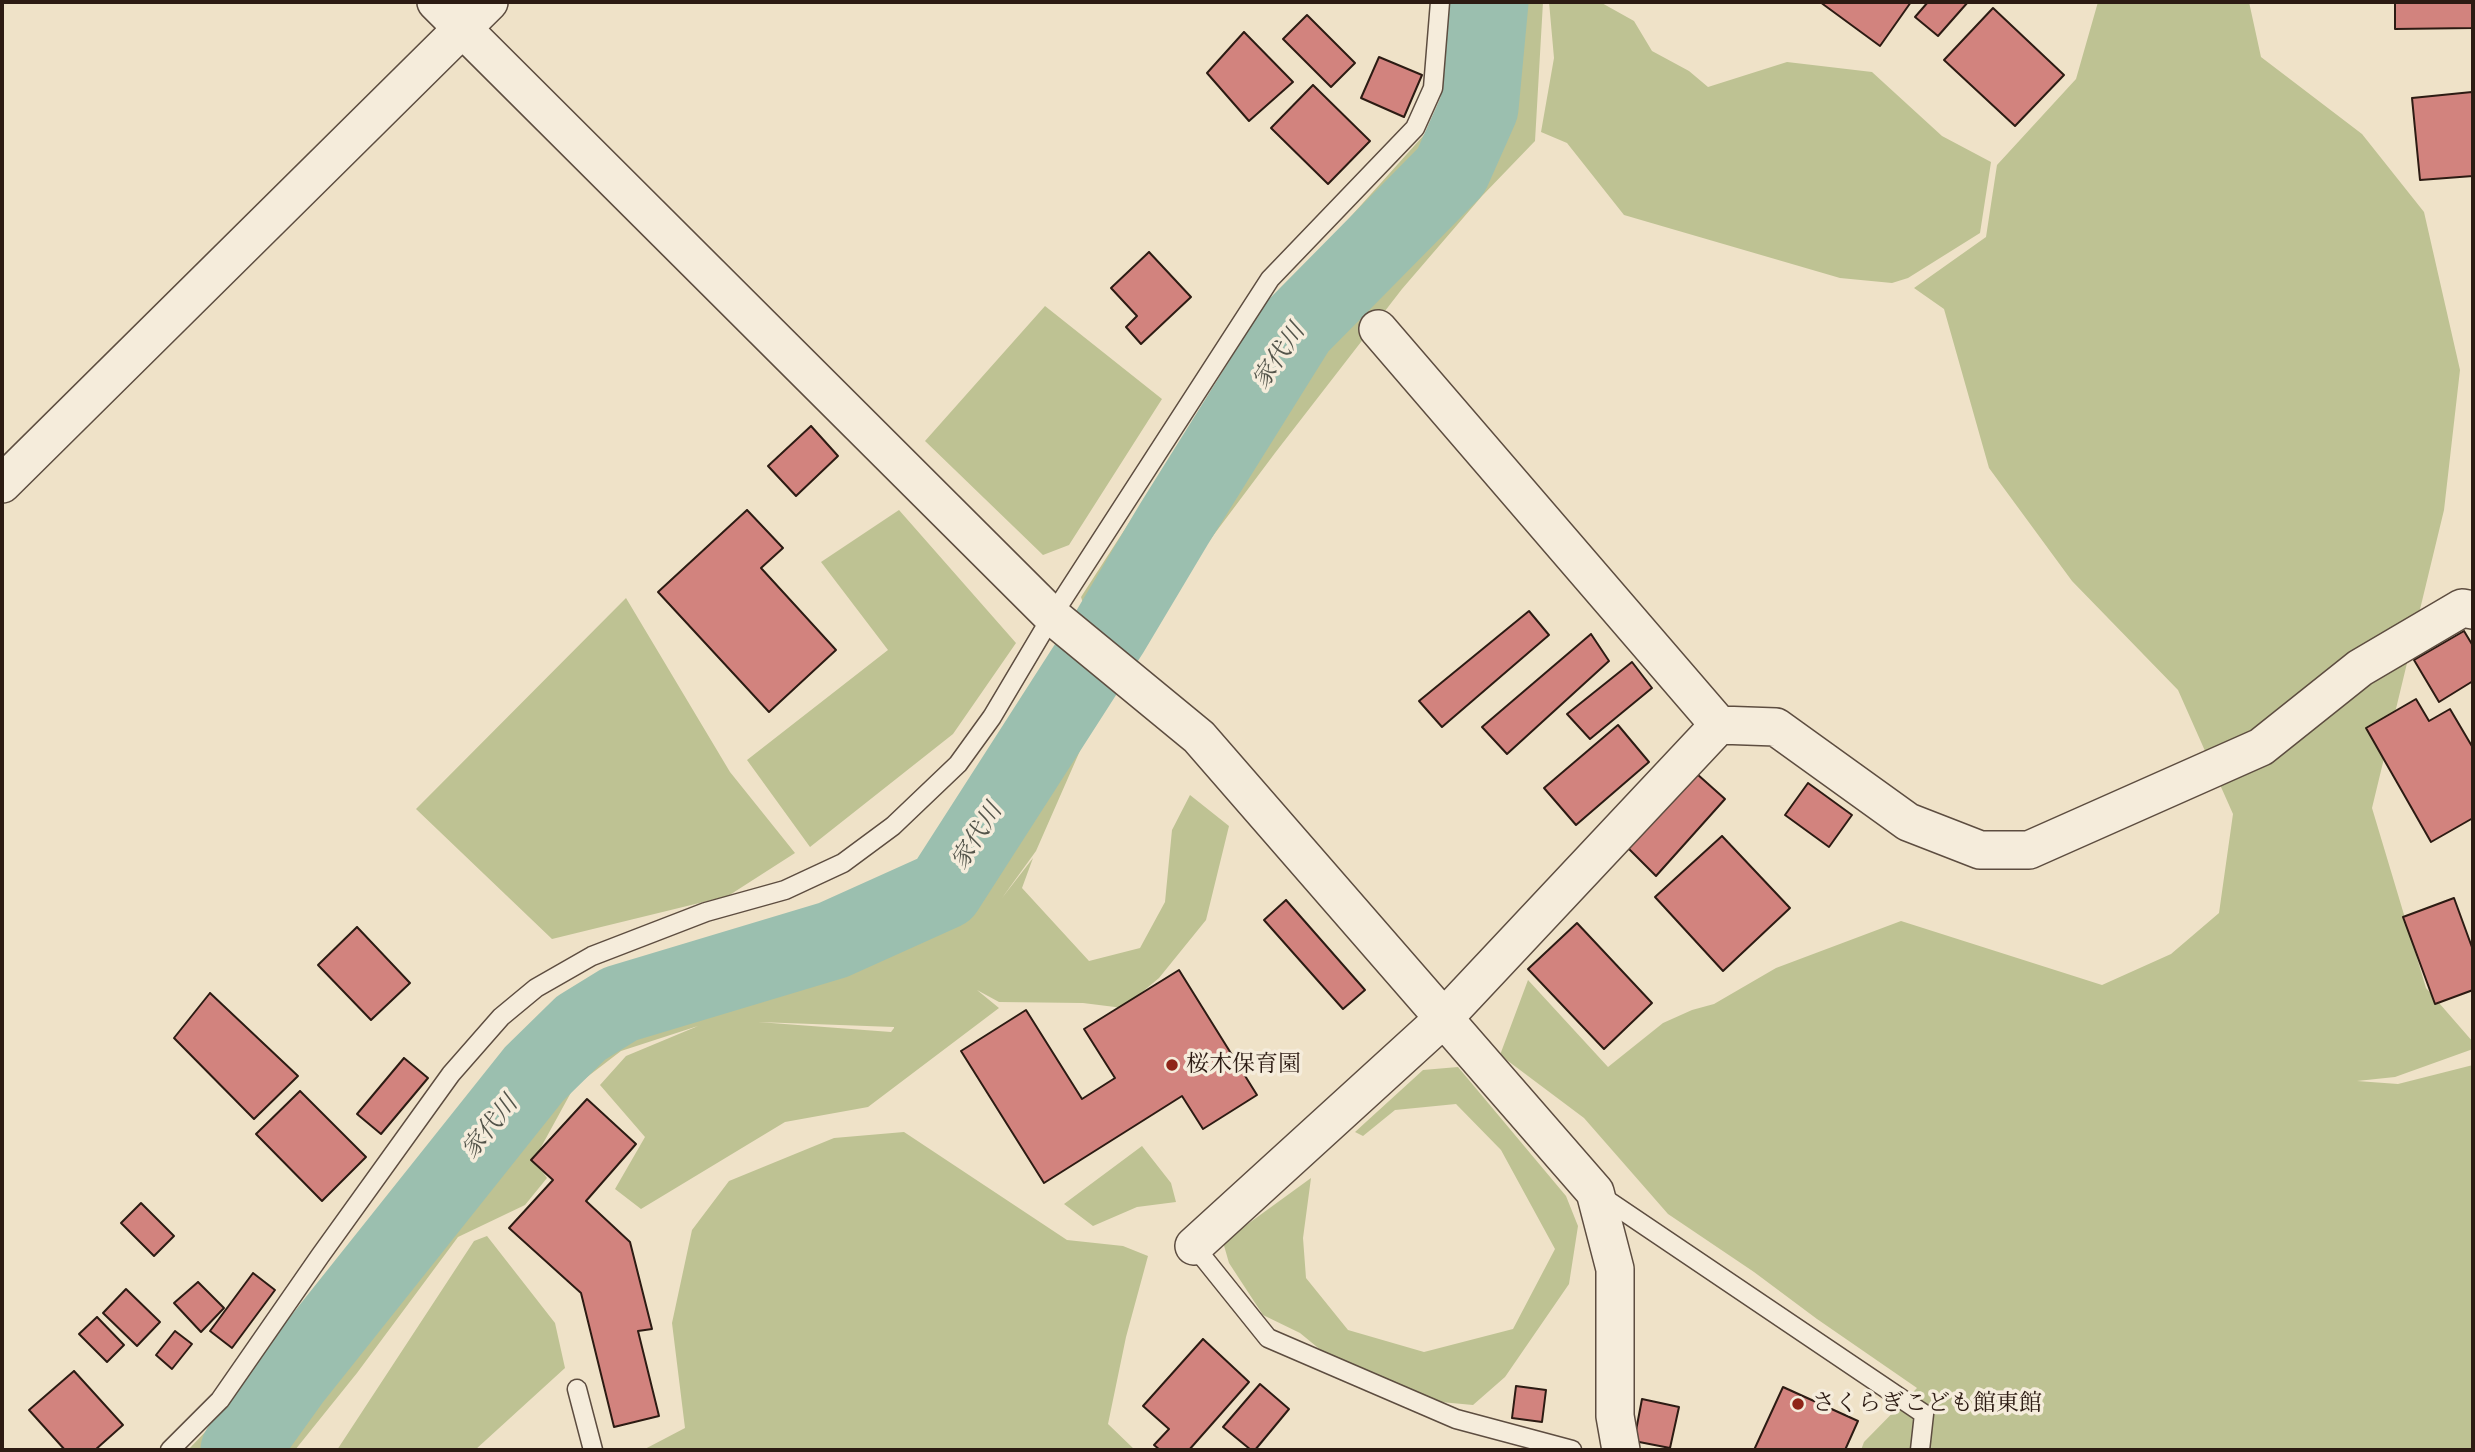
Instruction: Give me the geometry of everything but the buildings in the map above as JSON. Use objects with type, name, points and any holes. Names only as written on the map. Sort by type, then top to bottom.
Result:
[{"type":"street","points":[[436,2],[1062,624],[1199,737],[1595,1192],[1615,1269],[1615,1416],[1620,1450]]},
{"type":"street","points":[[2,484],[488,2]]},
{"type":"street","points":[[1378,329],[1719,725],[1776,727],[1909,822],[1980,850],[2029,850],[2261,747],[2360,668],[2462,608],[2473,610]]},
{"type":"street","points":[[1194,1246],[1443,1019],[1719,725]]},
{"type":"lane","points":[[170,1450],[220,1400],[451,1074],[501,1017],[536,988],[592,956],[706,912],[785,890],[843,863],[883,834],[958,764],[1062,624],[1270,279],[1415,128],[1433,88],[1440,2]]},
{"type":"lane","points":[[1595,1192],[1924,1415],[1920,1450]]},
{"type":"lane","points":[[1194,1246],[1268,1338],[1457,1419],[1572,1450]]},
{"type":"lane","points":[[577,1389],[593,1450]]},
{"type":"green space","points":[[1454,2],[1543,2],[1535,141],[1482,196],[1402,289],[1126,652],[1090,624],[1081,597],[1213,393],[1292,282],[1441,116]]},
{"type":"green space","points":[[1549,2],[1600,2],[1634,21],[1652,51],[1689,71],[1708,87],[1787,62],[1872,72],[1942,136],[1991,162],[1980,233],[1908,278],[1892,283],[1840,278],[1624,215],[1567,143],[1541,132],[1554,58]]},
{"type":"green space","points":[[2098,2],[2249,2],[2261,57],[2362,134],[2424,212],[2460,370],[2444,510],[2372,808],[2426,988],[2473,1042],[2473,1049],[2395,1077],[2357,1081],[2398,1084],[2473,1065],[2473,1450],[1861,1450],[1864,1442],[1917,1388],[1668,1214],[1584,1118],[1500,1055],[1528,980],[1608,1067],[1663,1023],[1714,1004],[1776,968],[1901,921],[2102,985],[2171,954],[2219,913],[2233,814],[2178,690],[2072,581],[1989,468],[1944,309],[1914,288],[1986,237],[1997,165],[2076,79]]},
{"type":"green space","points":[[1045,306],[1162,399],[1069,545],[1043,555],[925,441]]},
{"type":"green space","points":[[899,510],[1016,643],[953,734],[810,847],[747,760],[888,650],[821,562]]},
{"type":"green space","points":[[626,598],[730,772],[795,853],[728,896],[552,939],[416,809]]},
{"type":"green space","points":[[1064,650],[1111,680],[1036,851],[1002,898],[1033,858],[1022,888],[1089,961],[1140,948],[1165,902],[1172,830],[1190,795],[1229,826],[1206,920],[1159,978],[1123,1008],[1083,1003],[999,1002],[977,990],[999,1008],[868,1107],[785,1122],[641,1209],[615,1189],[645,1137],[600,1085],[626,1056],[698,1026],[621,1051],[574,1087],[534,1160],[547,1178],[525,1205],[458,1237],[357,1373],[295,1450],[188,1450],[338,1292],[546,1016],[710,946],[925,889],[990,812]],"holes":[[[758,1022],[894,1027],[891,1032]]]},
{"type":"green space","points":[[1458,1067],[1566,1196],[1578,1226],[1569,1284],[1505,1377],[1473,1405],[1430,1401],[1345,1370],[1300,1333],[1263,1315],[1229,1263],[1223,1242],[1311,1178],[1303,1238],[1306,1278],[1348,1330],[1424,1352],[1513,1329],[1555,1249],[1501,1150],[1456,1104],[1395,1110],[1363,1136],[1355,1132],[1423,1070]]},
{"type":"green space","points":[[904,1132],[1067,1240],[1123,1246],[1148,1256],[1126,1337],[1108,1424],[1135,1450],[643,1450],[685,1428],[672,1323],[692,1230],[729,1181],[834,1138]]},
{"type":"green space","points":[[1142,1146],[1171,1183],[1176,1202],[1137,1207],[1093,1226],[1064,1204]]},
{"type":"green space","points":[[487,1236],[555,1323],[565,1368],[475,1450],[337,1450],[474,1241]]},
{"type":"waterway","name":"家代川","points":[[240,1450],[291,1379],[534,1074],[581,1028],[620,1004],[833,940],[944,890],[1109,633],[1297,327],[1451,171],[1479,108],[1489,2]]},
{"type":"place","name":"桜木保育園","points":[[1172,1065]]},
{"type":"place","name":"さくらぎこども館東館","points":[[1798,1404]]}]
